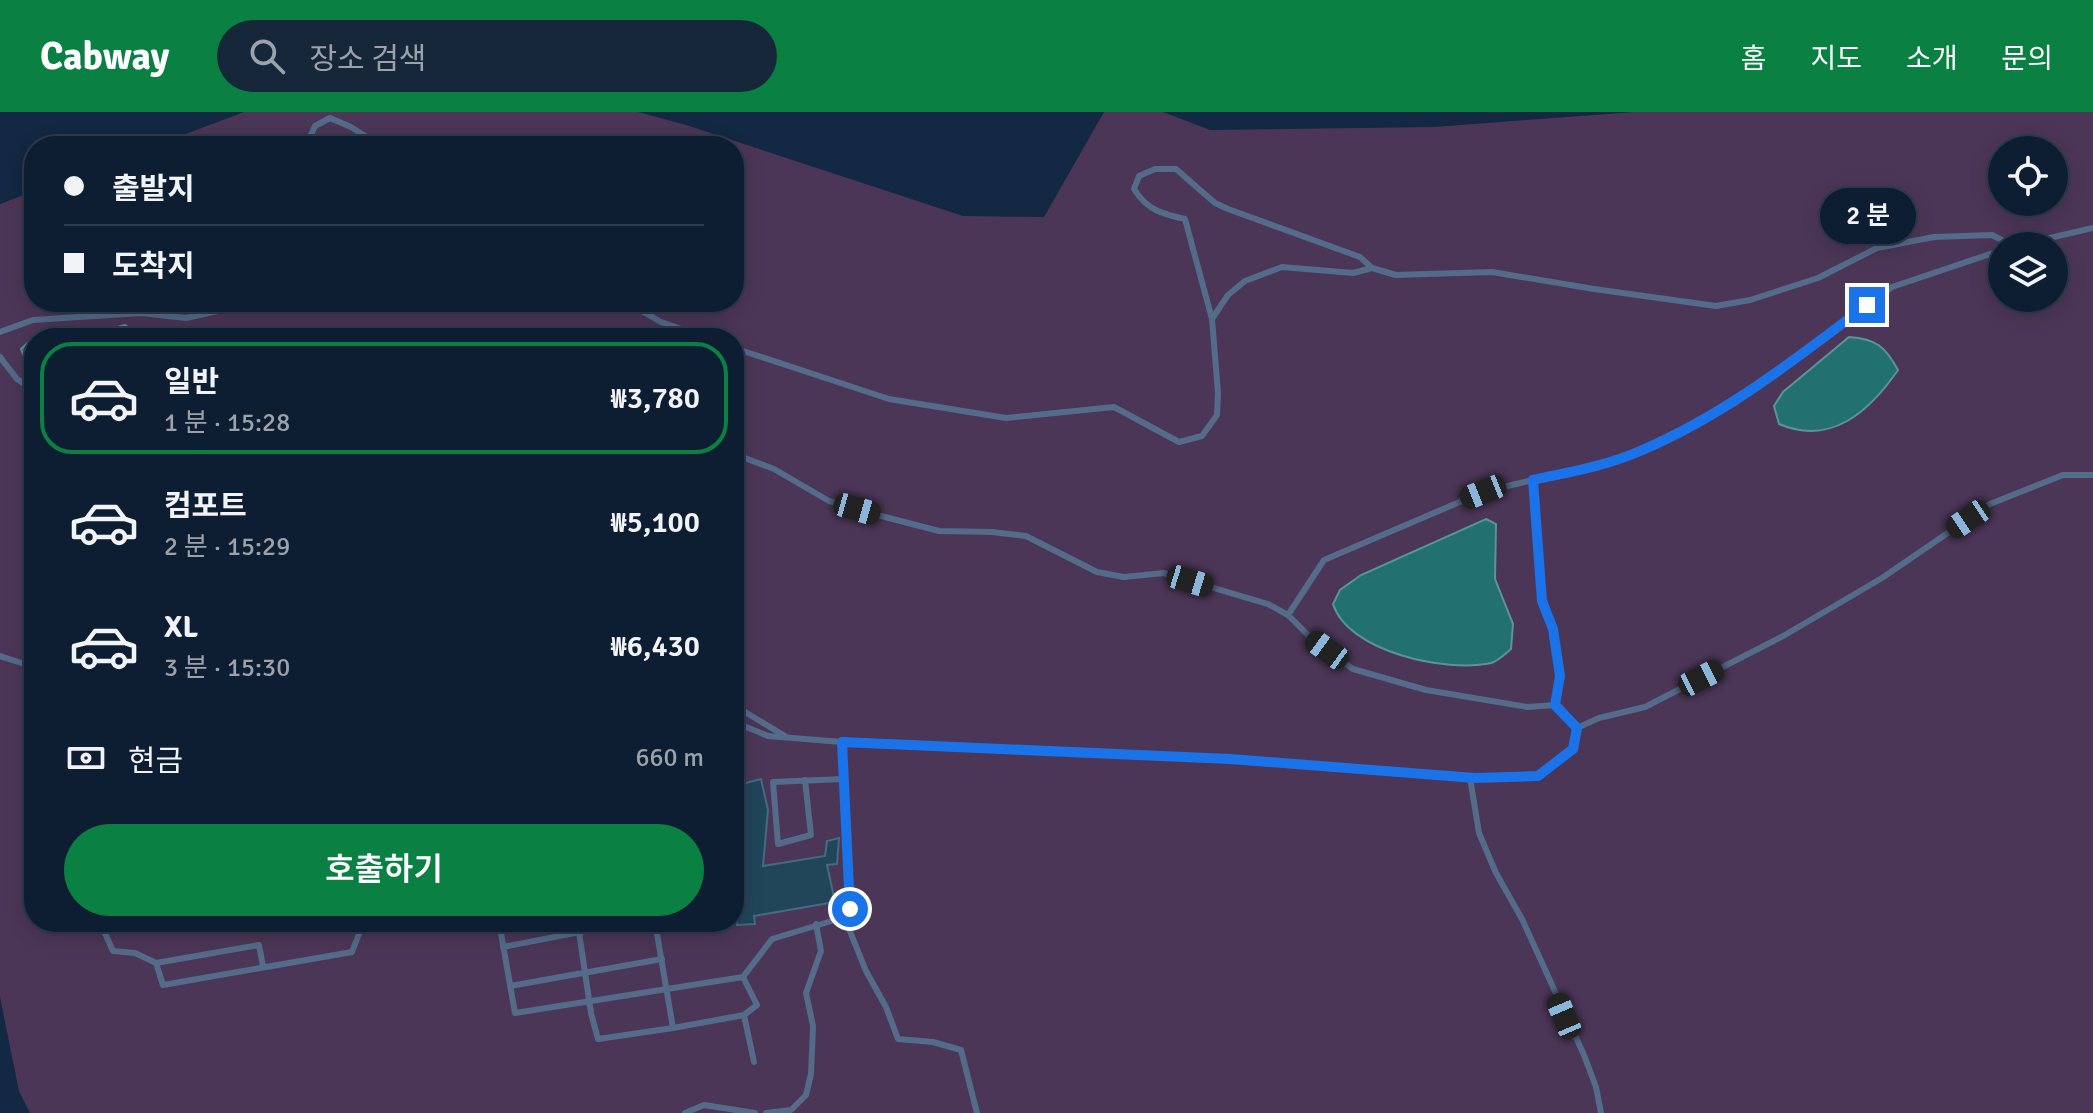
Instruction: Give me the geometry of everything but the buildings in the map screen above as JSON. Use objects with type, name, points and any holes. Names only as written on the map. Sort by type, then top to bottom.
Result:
[{"type":"lane","points":[[310,136],[315,126],[330,118],[365,136]]},
{"type":"lane","points":[[744,351],[889,399],[1006,418],[1114,407],[1179,442],[1202,436],[1217,415],[1212,319],[1185,219],[1157,213],[1141,200],[1134,189],[1139,176],[1155,169],[1176,169],[1215,203],[1360,257],[1372,268],[1396,275],[1492,272],[1716,306],[1750,300],[1818,278],[1877,248],[1920,239],[1988,235]]},
{"type":"lane","points":[[2068,234],[2093,228]]},
{"type":"lane","points":[[1288,615],[1324,560],[1483,492],[1582,470],[1639,452],[1733,404],[1892,287],[1988,255]]},
{"type":"lane","points":[[1212,319],[1228,295],[1245,281],[1282,267],[1353,273],[1372,268]]},
{"type":"lane","points":[[0,332],[33,320],[141,313],[186,318],[213,312]]},
{"type":"lane","points":[[644,312],[678,328]]},
{"type":"lane","points":[[0,357],[24,384]]},
{"type":"lane","points":[[744,458],[774,469],[829,501],[939,531],[1026,536],[1097,572],[1124,577],[1164,573],[1268,604],[1288,615],[1313,640],[1353,669],[1426,690],[1527,707],[1555,705]]},
{"type":"lane","points":[[1577,728],[1599,718],[1645,707],[1785,635],[1882,578],[1990,504],[2063,475],[2093,475]]},
{"type":"lane","points":[[1533,480],[1542,601],[1553,629],[1560,676],[1555,705]]},
{"type":"lane","points":[[0,656],[24,664]]},
{"type":"lane","points":[[1555,705],[1577,728]]},
{"type":"lane","points":[[744,711],[788,736]]},
{"type":"lane","points":[[744,726],[768,736],[842,742],[1230,759],[1470,778],[1538,776],[1573,749],[1577,728]]},
{"type":"lane","points":[[501,932],[515,1013],[743,977],[772,939],[835,920],[850,909],[842,742]]},
{"type":"lane","points":[[1470,778],[1479,833],[1584,1055],[1596,1087],[1601,1113]]},
{"type":"lane","points":[[805,780],[811,835],[778,844],[773,782],[805,780],[843,779]]},
{"type":"lane","points":[[843,914],[898,1039],[933,1042],[961,1050],[977,1113]]},
{"type":"lane","points":[[766,1113],[791,1110],[806,1095],[811,1074],[813,1026],[806,993],[821,951],[816,924]]},
{"type":"lane","points":[[104,932],[113,951],[135,953],[156,963],[259,945],[263,966]]},
{"type":"lane","points":[[156,963],[163,985],[352,952],[360,932]]},
{"type":"lane","points":[[503,947],[579,932],[598,1039],[744,1015],[757,1005],[743,977]]},
{"type":"lane","points":[[657,932],[673,1028]]},
{"type":"lane","points":[[510,986],[662,959]]},
{"type":"lane","points":[[744,1015],[754,1062]]},
{"type":"lane","points":[[685,1113],[704,1105],[755,1113]]},
{"type":"shaded area","points":[[244,112],[638,112],[719,136],[180,136]]},
{"type":"shaded area","points":[[1104,112],[1163,112],[1210,130],[1434,127],[1634,112],[2093,112],[2093,1113],[30,1113],[19,1091],[0,997],[0,204],[24,195],[24,312],[744,312],[744,144],[963,216],[1044,217]]},
{"type":"shaded area","points":[[1849,337],[1873,342],[1889,355],[1898,370],[1887,385],[1861,411],[1832,428],[1798,430],[1779,424],[1774,406],[1783,392]]},
{"type":"shaded area","points":[[1486,519],[1496,524],[1495,579],[1513,624],[1511,649],[1499,659],[1491,663],[1450,665],[1401,655],[1358,635],[1342,621],[1333,604],[1340,590],[1361,575]]},
{"type":"route","points":[[850,909],[842,742],[1230,759],[1453,777],[1538,776],[1573,749],[1577,728],[1555,705],[1560,676],[1553,629],[1542,601],[1533,480],[1582,470],[1639,452],[1733,404],[1867,305]]}]
